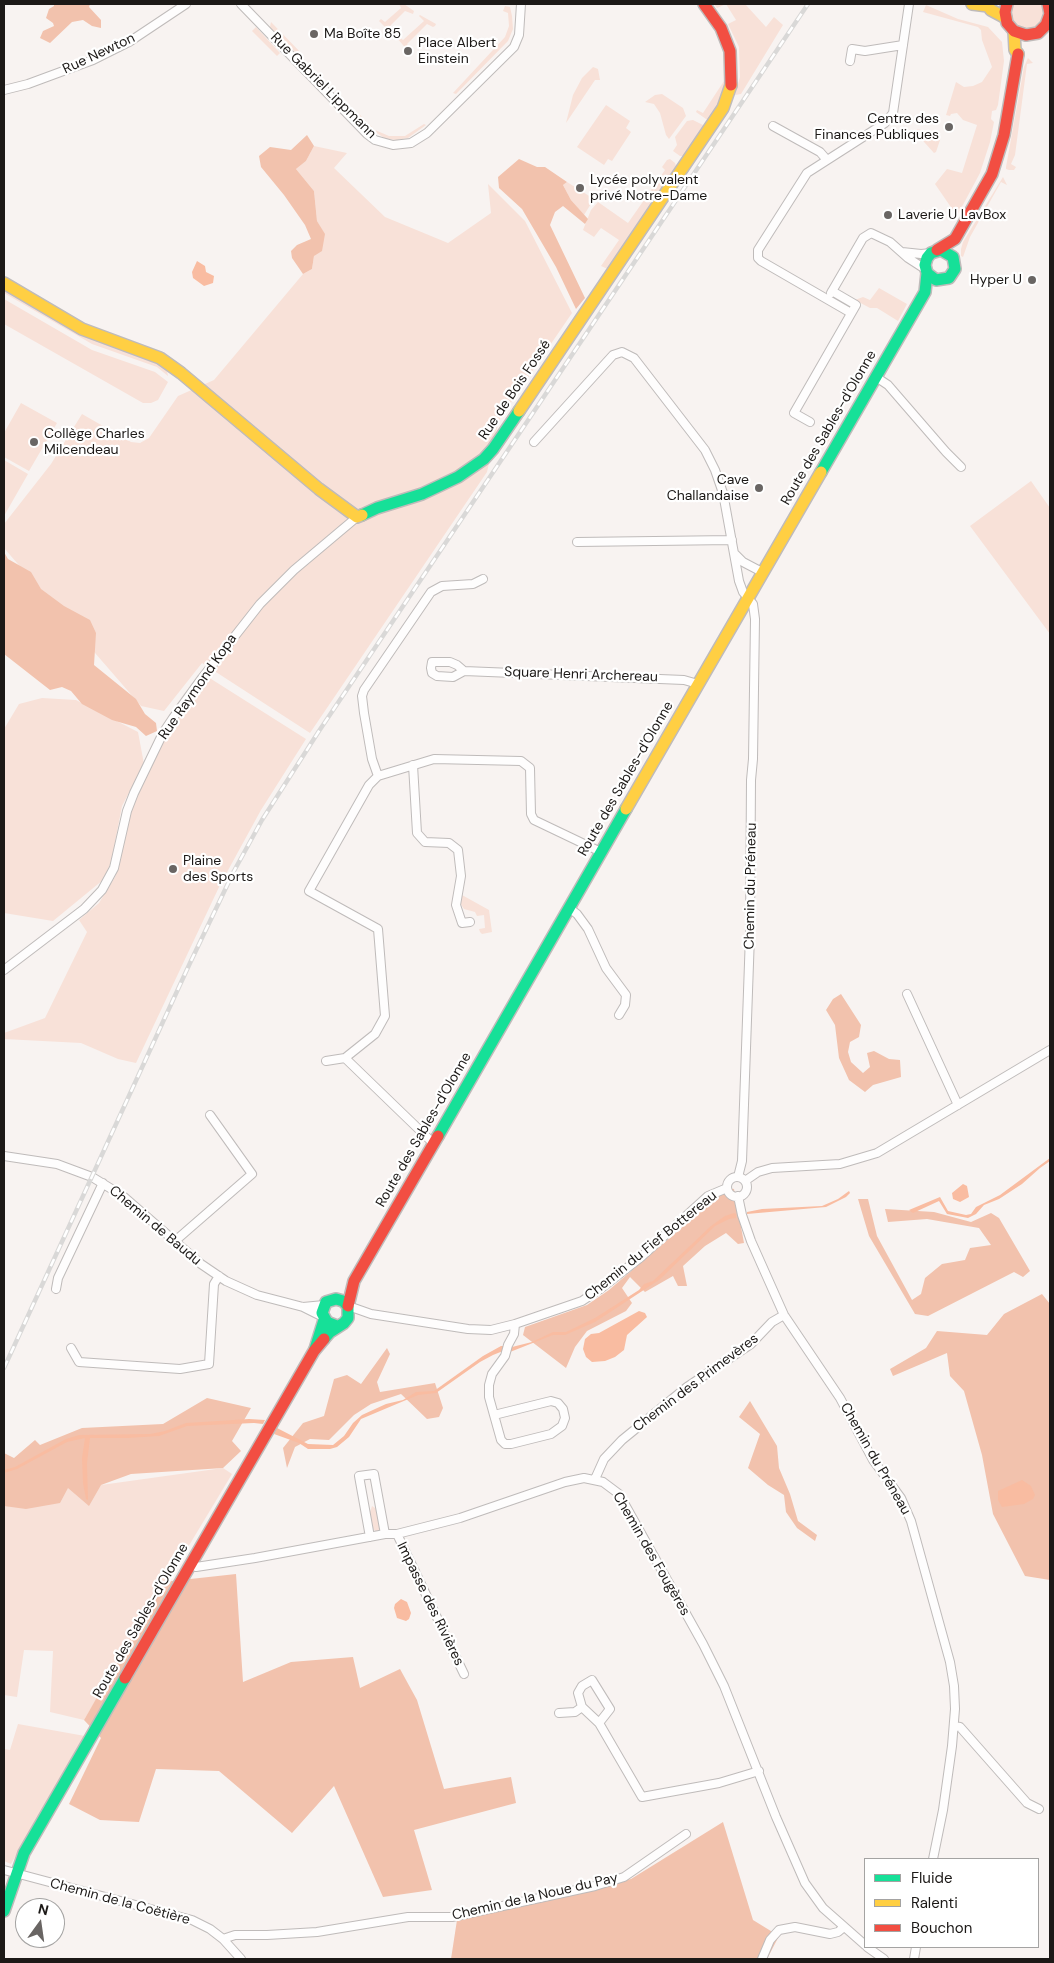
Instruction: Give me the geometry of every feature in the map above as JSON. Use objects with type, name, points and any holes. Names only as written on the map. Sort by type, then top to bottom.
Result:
[{"type":"main road","name":"Rue de Bois Fossé","points":[[357,518],[377,508],[422,494],[458,477],[484,459],[508,427],[723,108],[732,82],[730,52],[721,28],[704,4]]},
{"type":"main road","points":[[972,4],[989,5],[991,10],[1006,18],[1014,31],[1015,50],[1018,54]]},
{"type":"main road","points":[[1006,18],[1007,4]]},
{"type":"main road","points":[[1014,31],[1020,34],[1032,35],[1043,30],[1048,25],[1050,14],[1048,4]]},
{"type":"main road","points":[[955,239],[953,273],[948,278],[942,280],[933,279],[926,271],[925,261],[934,252],[955,239],[997,162],[1004,135],[1018,54],[1032,35]]},
{"type":"main road","points":[[934,252],[947,252],[955,261]]},
{"type":"main road","name":"Route des Sables-d'Olonne","points":[[925,292],[926,271]]},
{"type":"main road","name":"Route des Sables-d'Olonne","points":[[314,1351],[324,1318],[322,1313],[324,1305],[329,1300],[336,1299],[354,1281],[925,292],[942,280]]},
{"type":"main road","points":[[4,283],[82,329],[160,358],[181,373],[319,489],[357,518]]},
{"type":"main road","name":"Route des Sables-d'Olonne","points":[[4,1911],[24,1853],[314,1351],[337,1326],[344,1323],[354,1281]]},
{"type":"main road","points":[[336,1299],[343,1301],[348,1311]]},
{"type":"main road","points":[[324,1318],[330,1324],[337,1326]]},
{"type":"street","name":"Rue Newton","points":[[4,90],[28,84],[93,60],[128,42],[186,4]]},
{"type":"street","name":"Rue Gabriel Lippmann","points":[[240,4],[367,134],[375,140],[393,145],[412,143],[427,133],[514,47],[519,35],[521,4]]},
{"type":"street","points":[[851,314],[758,258],[758,250],[760,244],[807,173],[885,123],[893,113],[909,4]]},
{"type":"street","points":[[850,61],[852,48],[865,50],[903,46]]},
{"type":"street","points":[[773,126],[820,152],[828,160]]},
{"type":"street","points":[[827,299],[866,234],[874,234],[890,242],[926,271]]},
{"type":"street","points":[[902,252],[921,254],[934,252]]},
{"type":"street","points":[[810,422],[794,413],[856,305],[832,291]]},
{"type":"street","name":"Chemin du Préneau","points":[[534,442],[613,355],[622,352],[634,358],[708,455],[723,493],[735,554],[738,581],[743,592],[753,604],[755,619],[750,926],[741,1179]]},
{"type":"street","points":[[876,377],[888,385],[946,452],[961,466]]},
{"type":"street","name":"Rue Raymond Kopa","points":[[4,970],[84,909],[102,890],[114,868],[127,811],[134,793],[163,733],[173,718],[260,604],[294,570],[357,518]]},
{"type":"street","points":[[577,542],[732,540]]},
{"type":"street","points":[[735,554],[743,562],[762,572]]},
{"type":"street","points":[[378,776],[372,759],[364,713],[362,696],[364,690],[431,592],[442,586],[473,584],[483,579]]},
{"type":"street","name":"Square Henri Archereau","points":[[464,670],[684,680],[698,684]]},
{"type":"street","points":[[326,1061],[345,1058],[375,1034],[384,1016],[378,928],[309,891],[369,785],[378,776],[434,759],[521,761],[530,768],[532,814],[534,820],[601,852]]},
{"type":"street","points":[[413,765],[417,834],[425,842],[450,843],[458,850],[461,876],[456,905],[462,923],[470,922]]},
{"type":"street","points":[[569,908],[577,914],[588,929],[606,968],[626,995],[625,1005],[619,1015]]},
{"type":"street","points":[[908,994],[958,1105]]},
{"type":"street","points":[[741,1179],[746,1190],[738,1196],[732,1196],[727,1188],[730,1180],[741,1179],[772,1168],[823,1166],[854,1162],[877,1153],[1050,1050]]},
{"type":"street","points":[[345,1058],[434,1143]]},
{"type":"street","points":[[175,1241],[252,1174],[210,1115]]},
{"type":"street","name":"Chemin de Baudu","points":[[4,1156],[57,1164],[81,1172],[123,1196],[201,1264],[219,1276],[258,1295],[303,1307],[324,1318]]},
{"type":"street","points":[[56,1289],[58,1278],[103,1184]]},
{"type":"street","name":"Chemin du Fief Bottereau","points":[[348,1311],[480,1330],[491,1330],[515,1324],[582,1301],[641,1257],[708,1196],[727,1188]]},
{"type":"street","name":"Chemin du Préneau","points":[[738,1196],[751,1241],[784,1315],[840,1398],[873,1460],[901,1498],[912,1521],[950,1662],[954,1686],[954,1726],[943,1810],[933,1858]]},
{"type":"street","points":[[71,1348],[79,1362],[180,1368],[209,1364],[214,1284],[219,1276]]},
{"type":"street","name":"Chemin de Baudu","points":[[303,1307],[324,1305]]},
{"type":"street","name":"Chemin des Primevères","points":[[595,1479],[604,1459],[622,1440],[687,1387],[751,1344],[772,1322],[784,1315]]},
{"type":"street","points":[[494,1415],[551,1401],[558,1403],[563,1408],[565,1418],[562,1426],[551,1434],[511,1444],[505,1444],[501,1440],[494,1415],[489,1397],[489,1385],[492,1374],[505,1356],[514,1334],[515,1324]]},
{"type":"street","points":[[370,1537],[359,1476],[374,1474],[385,1534]]},
{"type":"street","points":[[191,1565],[196,1567],[385,1534],[397,1534],[460,1518],[565,1482],[584,1478],[595,1479]]},
{"type":"street","name":"Chemin des Fougères","points":[[595,1479],[603,1482],[619,1494],[724,1686],[776,1817],[805,1883],[823,1908],[864,1944]]},
{"type":"street","name":"Impasse des Rivières","points":[[397,1534],[464,1674]]},
{"type":"street","points":[[599,1723],[610,1709],[592,1680],[582,1686],[578,1694],[582,1707],[599,1723],[642,1797],[718,1783],[759,1771]]},
{"type":"street","points":[[559,1713],[575,1712],[582,1707]]},
{"type":"street","points":[[954,1726],[960,1727],[1027,1803],[1038,1810]]},
{"type":"street","name":"Chemin de la Noue du Pay","points":[[223,1938],[234,1935],[317,1932],[408,1917],[452,1917],[595,1886],[624,1877],[686,1834]]},
{"type":"street","name":"Chemin de la Coëtière","points":[[4,1870],[192,1920],[223,1938],[241,1959]]},
{"type":"street","points":[[762,1959],[770,1940],[779,1930],[795,1927],[830,1934],[838,1932],[844,1927]]},
{"type":"street","name":"Chemin des Fougères","points":[[869,1948],[884,1959]]},
{"type":"shaded area","points":[[54,4],[90,4],[89,7],[101,20],[101,28],[92,26],[83,20],[72,22],[50,43],[40,38],[43,31],[54,26],[46,18],[49,9]]},
{"type":"shaded area","points":[[399,4],[404,4],[414,11],[413,14],[405,11],[389,28],[393,32],[391,33],[379,21],[381,19],[385,22],[401,8]]},
{"type":"shaded area","points":[[714,4],[726,4],[717,8]]},
{"type":"shaded area","points":[[726,4],[745,4],[766,27],[774,17],[783,25],[741,94],[735,95],[740,77],[739,47],[728,24],[736,20]]},
{"type":"shaded area","points":[[1013,4],[1043,4],[1045,16],[1037,27],[1022,29],[1012,19],[1010,12]]},
{"type":"shaded area","points":[[926,5],[958,19],[988,27],[1002,42],[1004,61],[998,105],[996,110],[992,111],[991,119],[994,122],[990,142],[980,173],[957,216],[935,184],[947,169],[962,173],[977,125],[963,120],[957,113],[950,116],[946,115],[956,82],[964,87],[973,86],[982,82],[992,67],[982,40],[981,30],[978,27],[923,12]]},
{"type":"shaded area","points":[[505,6],[510,7],[512,16],[513,29],[508,41],[456,94],[453,93],[505,37],[509,26],[508,13],[503,11]]},
{"type":"shaded area","points":[[420,15],[436,24],[433,27],[427,24],[407,44],[410,49],[408,51],[397,38],[398,36],[403,40],[424,21]]},
{"type":"shaded area","points":[[271,22],[304,56],[302,59],[270,27]]},
{"type":"shaded area","points":[[256,27],[280,53],[277,56],[252,31]]},
{"type":"shaded area","points":[[1028,58],[1033,63],[1027,64],[1015,155],[1011,164],[1016,167],[1014,170],[1009,170],[1006,167],[1024,67]]},
{"type":"shaded area","points":[[593,67],[598,69],[600,80],[595,80],[566,123],[573,95],[582,78]]},
{"type":"shaded area","points":[[724,81],[726,93],[711,119],[706,119],[696,112],[697,110],[703,113]]},
{"type":"shaded area","points":[[662,94],[683,108],[686,116],[669,139],[666,135],[660,113],[654,104],[645,102],[655,95]]},
{"type":"shaded area","points":[[606,105],[630,121],[626,128],[631,132],[612,161],[608,159],[604,165],[577,147]]},
{"type":"shaded area","points":[[357,112],[375,130],[389,136],[405,136],[424,124],[426,125],[408,138],[386,139],[369,128]]},
{"type":"shaded area","points":[[693,120],[703,125],[703,131],[686,156],[680,156],[673,151],[677,145],[675,137],[687,121]]},
{"type":"shaded area","points":[[917,129],[921,130],[920,134],[940,140],[936,152],[934,153],[916,133]]},
{"type":"shaded area","points":[[307,135],[314,146],[306,161],[296,169],[314,191],[317,221],[325,234],[322,251],[314,256],[312,269],[303,274],[292,258],[291,251],[297,245],[311,239],[305,225],[261,167],[259,156],[270,147],[291,150]]},
{"type":"shaded area","points":[[314,146],[347,153],[334,168],[385,217],[448,243],[491,213],[488,184],[525,221],[572,313],[499,420],[487,472],[310,733],[202,663],[164,711],[141,706],[4,548],[4,524],[51,464],[82,414],[131,442],[140,443],[149,438],[178,396],[214,380],[303,274],[312,269],[314,256],[324,234],[317,221],[314,191],[296,169],[306,161]]},
{"type":"shaded area","points":[[519,159],[537,167],[545,167],[567,182],[563,185],[571,200],[588,219],[585,224],[563,206],[555,212],[550,225],[585,298],[576,309],[556,267],[522,209],[499,188],[498,177]]},
{"type":"shaded area","points":[[670,159],[675,163],[677,169],[610,270],[601,266],[619,240],[601,228],[594,237],[583,230],[591,210],[598,202],[628,223],[665,170],[662,167]]},
{"type":"shaded area","points":[[1003,177],[1007,185],[1001,182],[970,237],[963,257],[961,256],[963,242]]},
{"type":"shaded area","points":[[567,182],[594,199],[584,215],[571,200],[563,185]]},
{"type":"shaded area","points":[[197,261],[205,266],[206,272],[214,276],[213,283],[204,286],[193,278],[192,272]]},
{"type":"shaded area","points":[[4,287],[91,339],[161,364],[167,371],[168,376],[157,367],[92,344],[4,293]]},
{"type":"shaded area","points":[[879,288],[907,304],[898,321],[877,308],[870,308],[855,300],[863,297],[870,300]]},
{"type":"shaded area","points":[[4,299],[92,350],[155,372],[168,382],[158,400],[151,403],[143,403],[4,324]]},
{"type":"shaded area","points":[[21,403],[57,423],[29,471],[4,457],[4,433]]},
{"type":"shaded area","points":[[830,419],[838,423],[827,444],[819,439]]},
{"type":"shaded area","points":[[4,460],[28,474],[4,516]]},
{"type":"shaded area","points":[[1031,481],[1050,508],[1050,634],[970,526]]},
{"type":"shaded area","points":[[4,552],[8,559],[31,572],[41,589],[64,606],[90,620],[96,633],[94,665],[136,699],[145,714],[156,723],[157,731],[146,736],[136,727],[112,720],[82,704],[71,691],[62,687],[50,690],[4,654]]},
{"type":"shaded area","name":"Plaine des Sports","points":[[208,677],[306,739],[261,810],[220,885],[136,1063],[118,1059],[81,1043],[4,1039],[4,1033],[45,1018],[87,932],[79,920],[99,903],[115,877],[130,814],[138,793],[168,732]]},
{"type":"shaded area","points":[[42,698],[76,700],[138,732],[144,764],[122,806],[111,863],[103,880],[53,921],[4,913],[4,729],[19,704]]},
{"type":"shaded area","points":[[462,895],[489,910],[492,932],[482,934],[480,932],[479,929],[485,928],[484,915],[477,916],[475,912],[464,909],[460,903]]},
{"type":"shaded area","points":[[841,994],[861,1025],[859,1037],[850,1042],[848,1052],[851,1062],[863,1073],[870,1067],[867,1053],[874,1051],[889,1059],[900,1060],[901,1077],[873,1085],[865,1092],[849,1080],[839,1058],[835,1025],[826,1010],[833,999]]},
{"type":"shaded area","points":[[1050,1158],[1050,1161],[1022,1184],[999,1199],[984,1205],[976,1214],[968,1218],[947,1214],[939,1201],[913,1213],[909,1210],[940,1197],[948,1211],[966,1215],[971,1214],[976,1207],[1000,1195]]},
{"type":"shaded area","points":[[963,1184],[967,1186],[969,1197],[960,1202],[953,1199],[952,1193]]},
{"type":"shaded area","points":[[728,1188],[734,1189],[744,1243],[738,1244],[726,1233],[705,1246],[683,1266],[687,1286],[678,1286],[673,1276],[645,1292],[630,1277],[622,1288],[632,1303],[626,1311],[587,1331],[575,1347],[566,1368],[523,1335],[525,1327],[587,1305],[609,1290]]},
{"type":"shaded area","points":[[849,1191],[850,1193],[846,1197],[826,1207],[747,1214],[747,1212],[762,1209],[822,1206],[838,1199]]},
{"type":"shaded area","points":[[858,1199],[868,1199],[877,1236],[912,1300],[921,1294],[925,1278],[942,1264],[965,1260],[970,1248],[991,1245],[979,1228],[927,1219],[888,1222],[885,1209],[934,1212],[971,1222],[991,1213],[999,1218],[1030,1271],[1023,1277],[1014,1272],[928,1316],[915,1314],[869,1236]]},
{"type":"shaded area","points":[[734,1213],[736,1218],[729,1219],[715,1226],[659,1280],[595,1322],[565,1335],[553,1335],[510,1352],[512,1347],[532,1342],[553,1332],[566,1332],[595,1318],[639,1290],[644,1284],[653,1281],[711,1226],[725,1216]]},
{"type":"shaded area","points":[[1042,1294],[1050,1304],[1050,1580],[1025,1576],[993,1514],[982,1455],[964,1391],[950,1376],[947,1353],[893,1376],[890,1369],[926,1348],[937,1331],[987,1335],[1004,1314]]},
{"type":"shaded area","points":[[639,1311],[645,1313],[647,1317],[627,1335],[624,1350],[615,1357],[605,1361],[592,1362],[586,1357],[583,1349],[585,1339],[591,1334],[599,1333]]},
{"type":"shaded area","points":[[504,1346],[503,1351],[480,1362],[436,1393],[418,1395],[361,1419],[349,1437],[337,1447],[330,1449],[308,1449],[299,1443],[274,1434],[277,1428],[308,1444],[333,1445],[344,1436],[353,1423],[362,1415],[386,1404],[403,1400],[416,1392],[434,1391],[483,1356]]},
{"type":"shaded area","points":[[387,1348],[390,1354],[377,1382],[380,1392],[435,1383],[443,1408],[439,1417],[427,1419],[401,1394],[371,1404],[354,1415],[329,1440],[310,1439],[295,1447],[287,1468],[283,1448],[303,1423],[324,1416],[334,1379],[347,1375],[361,1384]]},
{"type":"shaded area","points":[[207,1398],[251,1408],[232,1441],[241,1451],[223,1468],[131,1474],[101,1485],[89,1506],[68,1488],[60,1503],[26,1509],[4,1506],[4,1453],[14,1458],[35,1440],[40,1445],[82,1428],[163,1424]]},
{"type":"shaded area","points":[[750,1401],[777,1446],[779,1468],[790,1494],[798,1521],[817,1535],[815,1541],[797,1528],[786,1512],[784,1495],[768,1485],[748,1468],[760,1434],[739,1417]]},
{"type":"shaded area","points":[[249,1419],[265,1420],[263,1424],[187,1426],[159,1436],[90,1438],[87,1463],[88,1500],[86,1499],[83,1483],[82,1458],[85,1438],[67,1442],[17,1469],[4,1473],[4,1470],[15,1467],[66,1439],[79,1435],[150,1434],[165,1431],[186,1423]]},
{"type":"shaded area","points":[[223,1468],[232,1474],[84,1720],[50,1712],[53,1651],[24,1650],[17,1697],[4,1695],[4,1499],[68,1488]]},
{"type":"shaded area","points":[[1022,1480],[1031,1486],[1035,1495],[1033,1499],[1024,1504],[1002,1507],[998,1500],[998,1491]]},
{"type":"shaded area","points":[[372,1506],[378,1510],[381,1528],[377,1532],[371,1525],[370,1512]]},
{"type":"shaded area","points":[[236,1574],[243,1682],[291,1662],[353,1657],[360,1688],[400,1669],[417,1700],[444,1789],[511,1777],[516,1803],[414,1830],[432,1890],[383,1897],[334,1786],[292,1833],[219,1771],[156,1769],[139,1822],[100,1820],[69,1804],[101,1738],[84,1720],[163,1582]]},
{"type":"shaded area","points":[[401,1599],[407,1602],[411,1613],[406,1621],[397,1618],[394,1608],[395,1604]]},
{"type":"shaded area","points":[[18,1724],[85,1736],[11,1864],[4,1861],[4,1749],[10,1750]]},
{"type":"shaded area","points":[[723,1822],[753,1920],[779,1936],[767,1959],[451,1959],[457,1920],[631,1879]]},
{"type":"railway","points":[[4,1368],[190,963],[234,871],[262,820],[319,731],[808,4]]},
{"type":"traffic: fast","points":[[821,472],[925,292],[927,273],[925,265],[927,258],[931,253],[941,250],[953,257],[955,269],[949,278],[936,280],[927,273]]},
{"type":"traffic: fast","points":[[362,515],[377,508],[422,494],[458,477],[484,459],[519,411]]},
{"type":"traffic: fast","points":[[438,1136],[626,809]]},
{"type":"traffic: fast","points":[[324,1339],[348,1318],[348,1306],[343,1301],[336,1299],[326,1302],[322,1313],[327,1322],[337,1326]]},
{"type":"traffic: fast","points":[[315,1349],[324,1320]]},
{"type":"traffic: fast","points":[[4,1911],[24,1853],[125,1678]]},
{"type":"traffic: slow","points":[[972,4],[988,6],[991,10],[1006,18]]},
{"type":"traffic: slow","points":[[1014,31],[1015,50],[1018,54]]},
{"type":"traffic: slow","points":[[519,411],[723,108],[731,85]]},
{"type":"traffic: slow","points":[[4,283],[82,329],[160,358],[181,373],[319,489],[357,517],[362,515]]},
{"type":"traffic: slow","points":[[626,809],[821,472]]},
{"type":"traffic: jam","points":[[704,4],[721,28],[730,51],[731,85]]},
{"type":"traffic: jam","points":[[1007,4],[1005,12],[1007,23],[1014,31],[1026,35],[1038,33],[1046,25],[1050,14],[1048,4]]},
{"type":"traffic: jam","points":[[937,250],[955,239],[992,174],[1004,135],[1018,54]]},
{"type":"traffic: jam","points":[[348,1306],[354,1281],[438,1136]]},
{"type":"traffic: jam","points":[[125,1678],[314,1351],[324,1339]]},
{"type":"place","name":"Ma Boîte 85","points":[[314,34]]},
{"type":"place","name":"Place Albert Einstein","points":[[408,51]]},
{"type":"place","name":"Centre des Finances Publiques","points":[[949,127]]},
{"type":"place","name":"Lycée polyvalent privé Notre-Dame","points":[[580,188]]},
{"type":"place","name":"Laverie U LavBox","points":[[888,215]]},
{"type":"place","name":"Hyper U","points":[[1032,280]]},
{"type":"place","name":"Collège Charles Milcendeau","points":[[34,442]]},
{"type":"place","name":"Cave Challandaise","points":[[759,488]]},
{"type":"place","name":"Plaine des Sports","points":[[173,869]]}]
